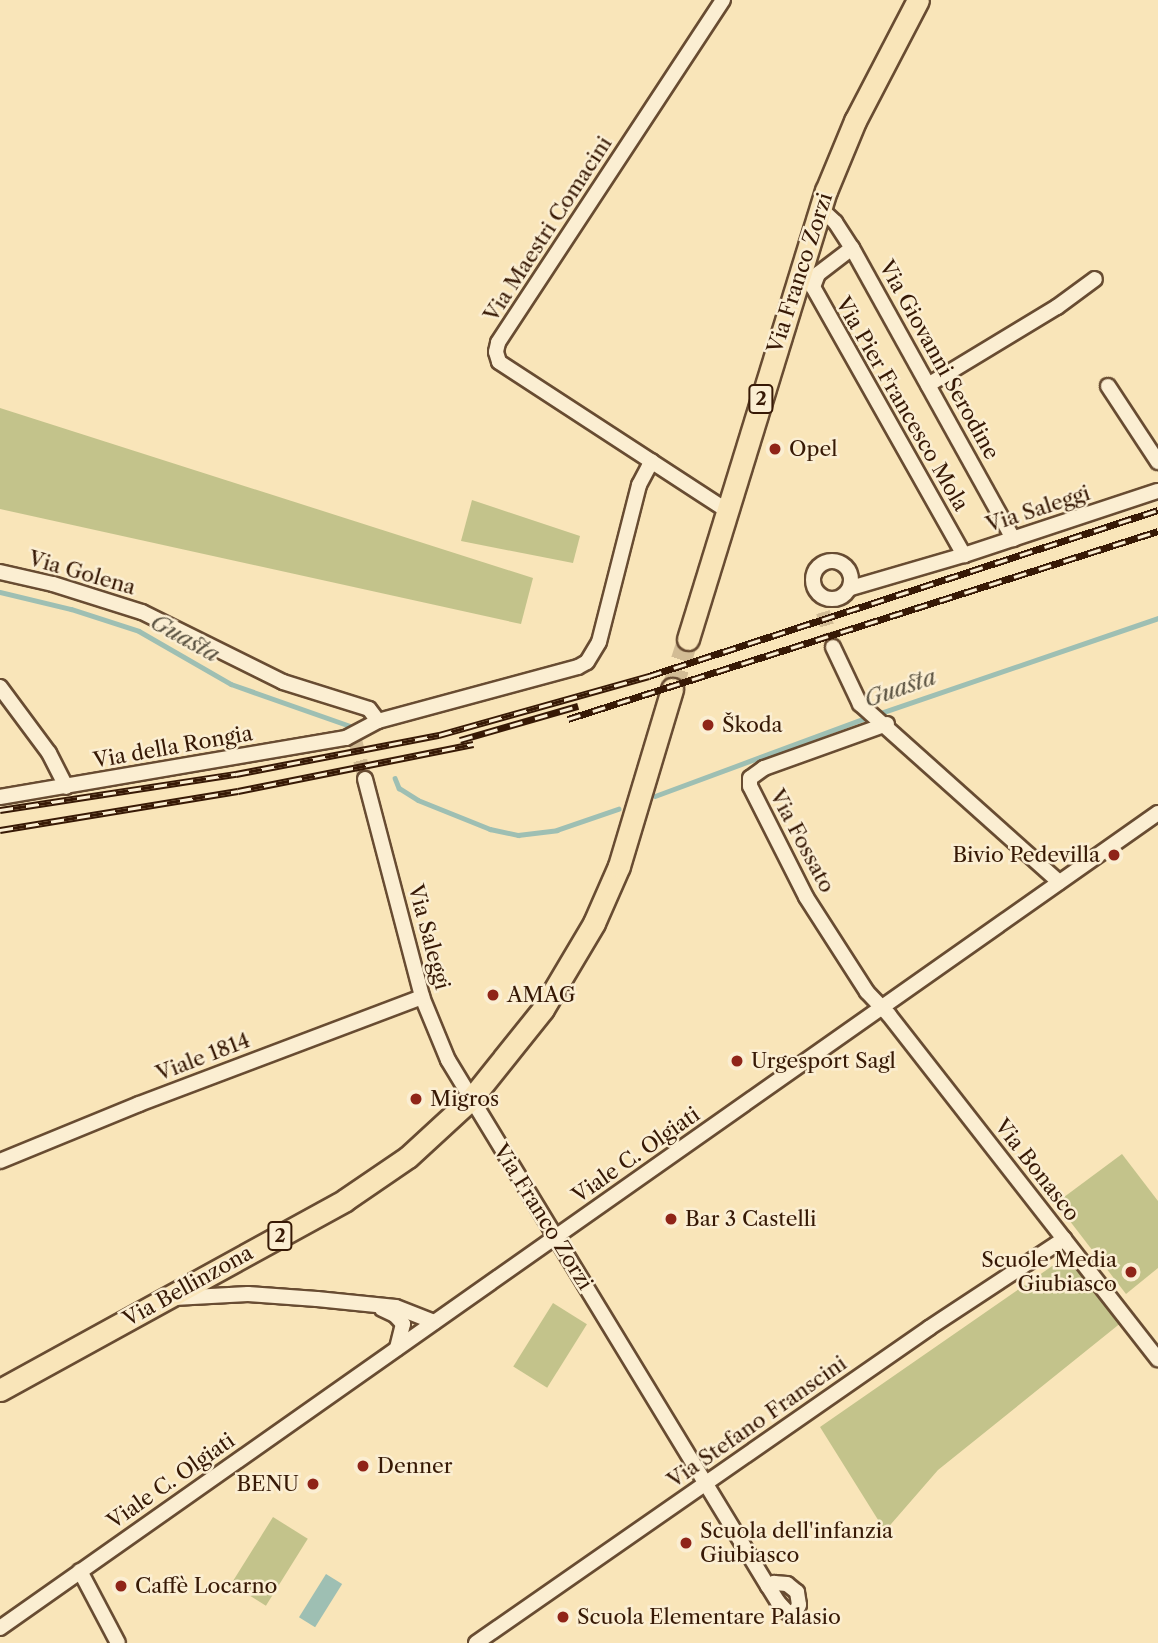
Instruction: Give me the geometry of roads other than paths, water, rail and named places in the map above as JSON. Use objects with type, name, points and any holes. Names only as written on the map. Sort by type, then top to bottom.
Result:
[{"type":"main road","name":"Via Franco Zorzi","points":[[688,639],[820,208],[855,121],[918,0]]},
{"type":"main road","name":"2","points":[[471,1100],[543,1009],[594,923],[619,866],[672,689]]},
{"type":"main road","name":"Via Bellinzona","points":[[0,1390],[345,1200],[408,1157],[471,1100]]},
{"type":"street","name":"Via Maestri Comacini","points":[[723,0],[498,343],[496,352],[499,362],[726,510]]},
{"type":"street","name":"Via Giovanni Serodine","points":[[820,208],[835,222],[852,248],[1013,539]]},
{"type":"street","name":"Via Pier Francesco Mola","points":[[852,248],[818,274],[813,287],[964,555]]},
{"type":"street","points":[[928,385],[1056,307],[1095,279]]},
{"type":"street","points":[[1108,386],[1158,462]]},
{"type":"street","points":[[379,721],[578,667],[587,662],[599,642],[639,485],[652,461]]},
{"type":"street","name":"Via Saleggi","points":[[822,596],[837,599],[851,588],[964,555],[1158,491]]},
{"type":"street","points":[[823,612],[822,596],[813,580],[817,569],[827,561],[845,565],[851,575],[851,588]]},
{"type":"street","name":"Via Golena","points":[[0,572],[53,583],[142,612],[284,681],[369,709],[379,721]]},
{"type":"street","points":[[833,647],[860,704],[1059,882]]},
{"type":"street","points":[[0,687],[48,753],[65,787]]},
{"type":"street","name":"Via della Rongia","points":[[0,797],[354,738],[379,721]]},
{"type":"street","name":"Via Fossato","points":[[881,1007],[867,992],[806,897],[763,816],[750,786],[750,778],[764,768],[883,722]]},
{"type":"street","name":"Via Saleggi","points":[[365,779],[422,997],[448,1060],[471,1100]]},
{"type":"street","name":"Viale C. Olgiati","points":[[1,1625],[1158,813]]},
{"type":"street","name":"Viale 1814","points":[[0,1161],[139,1104],[422,997]]},
{"type":"street","name":"Via Bonasco","points":[[881,1007],[1158,1359]]},
{"type":"street","name":"Via Franco Zorzi","points":[[471,1100],[768,1586]]},
{"type":"street","name":"Via Stefano Franscini","points":[[477,1643],[929,1328],[1065,1240]]},
{"type":"street","points":[[162,1299],[248,1294],[396,1307],[434,1322]]},
{"type":"street","points":[[374,1305],[395,1315],[403,1324],[397,1348]]},
{"type":"street","points":[[80,1572],[118,1643]]},
{"type":"water","points":[[326,1574],[342,1584],[315,1627],[299,1617]]},
{"type":"waterway","name":"Guasta","points":[[0,592],[71,609],[139,631],[231,684],[350,726]]},
{"type":"waterway","name":"Guasta","points":[[878,714],[1158,618]]},
{"type":"waterway","name":"Guasta","points":[[655,796],[869,717]]},
{"type":"waterway","points":[[395,778],[399,788],[418,800],[490,829],[518,835],[557,830],[618,809]]},
{"type":"tunnel","points":[[823,612],[833,647]]},
{"type":"tunnel","points":[[672,689],[688,639]]},
{"type":"tunnel","points":[[355,740],[365,779]]},
{"type":"railway","points":[[0,810],[236,774],[439,735],[649,676],[1158,510]]},
{"type":"railway","points":[[568,719],[1158,531]]},
{"type":"railway","points":[[460,740],[578,706]]},
{"type":"railway","points":[[0,830],[238,791],[473,744]]},
{"type":"place","name":"Opel","points":[[775,449]]},
{"type":"place","name":"Škoda","points":[[708,725]]},
{"type":"place","name":"Bivio Pedevilla","points":[[1114,855]]},
{"type":"place","name":"AMAG","points":[[493,995]]},
{"type":"place","name":"Urgesport Sagl","points":[[737,1061]]},
{"type":"place","name":"Migros","points":[[416,1099]]},
{"type":"place","name":"Bar 3 Castelli","points":[[671,1219]]},
{"type":"place","name":"Scuole Media Giubiasco","points":[[1131,1272]]},
{"type":"place","name":"Denner","points":[[363,1466]]},
{"type":"place","name":"BENU","points":[[313,1484]]},
{"type":"place","name":"Scuola dell'infanzia Giubiasco","points":[[686,1543]]},
{"type":"place","name":"Caffè Locarno","points":[[121,1586]]},
{"type":"place","name":"Scuola Elementare Palasio","points":[[563,1617]]}]
